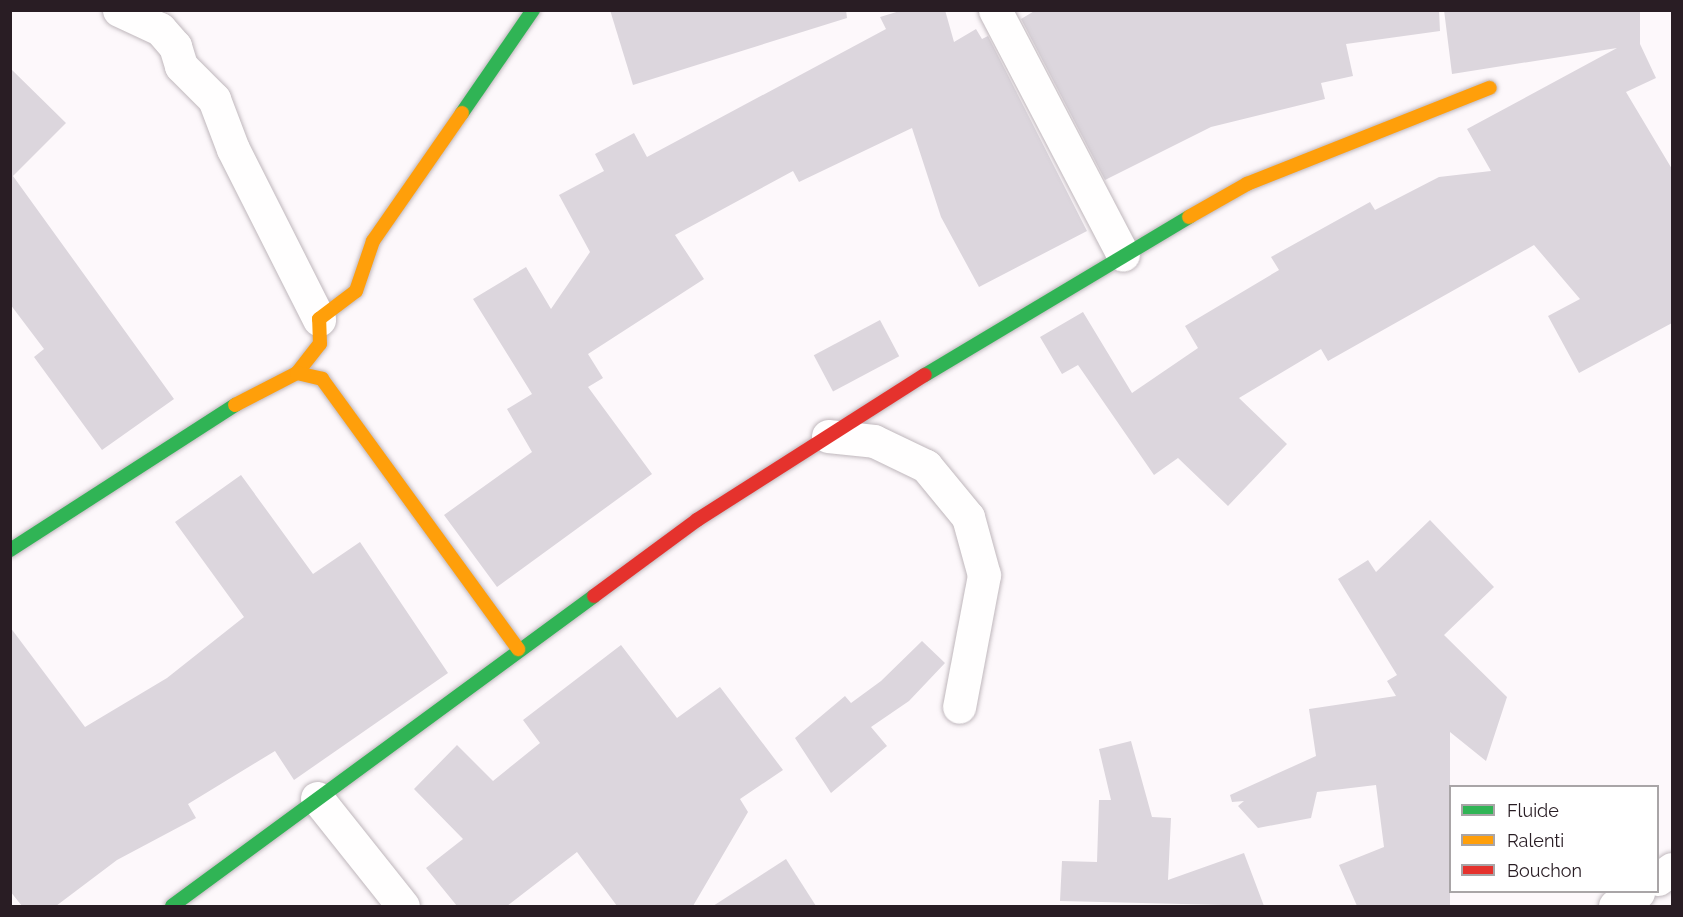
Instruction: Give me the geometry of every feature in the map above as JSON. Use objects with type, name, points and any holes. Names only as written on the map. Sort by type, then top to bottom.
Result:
[{"type":"street","points":[[10,550],[270,383],[297,373],[320,344],[319,319],[233,149],[214,99],[182,66],[175,46],[160,29],[119,10]]},
{"type":"street","points":[[319,319],[356,291],[373,241],[533,10]]},
{"type":"street","points":[[995,10],[1123,255]]},
{"type":"street","points":[[171,906],[518,649],[697,520],[828,436],[1123,255],[1247,184],[1490,88]]},
{"type":"street","points":[[297,373],[322,379],[518,649]]},
{"type":"street","points":[[828,436],[874,441],[927,466],[968,517],[984,575],[959,707]]},
{"type":"street","points":[[318,798],[403,906]]},
{"type":"street","points":[[1659,878],[1672,869]]},
{"type":"street","points":[[1615,906],[1635,893]]},
{"type":"building","points":[[610,10],[846,10],[847,18],[633,85]]},
{"type":"building","points":[[903,10],[945,10],[954,42],[976,29],[982,39],[988,36],[1087,231],[979,287],[941,217],[912,128],[799,182],[793,171],[675,235],[704,279],[588,354],[603,378],[588,387],[652,474],[497,587],[444,515],[532,452],[507,409],[532,394],[473,299],[526,267],[551,309],[590,252],[559,195],[604,171],[595,154],[634,133],[647,157],[886,29],[880,17]]},
{"type":"building","points":[[1036,10],[1439,10],[1440,31],[1346,44],[1353,76],[1321,83],[1325,99],[1211,127],[1105,180],[1021,19]]},
{"type":"building","points":[[1444,10],[1640,10],[1640,44],[1656,78],[1626,92],[1672,169],[1672,323],[1579,373],[1548,316],[1580,299],[1534,245],[1328,361],[1321,349],[1239,398],[1287,444],[1228,506],[1178,458],[1154,475],[1078,365],[1062,374],[1040,337],[1083,312],[1132,393],[1198,348],[1185,326],[1279,270],[1271,257],[1370,202],[1375,210],[1439,177],[1491,171],[1467,129],[1617,48],[1452,74]]},
{"type":"building","points":[[10,68],[66,123],[13,176],[174,399],[102,450],[34,357],[44,349],[10,304]]},
{"type":"building","points":[[880,320],[899,356],[833,391],[814,355]]},
{"type":"building","points":[[241,475],[313,574],[360,542],[448,673],[294,780],[275,751],[188,804],[196,818],[117,860],[56,906],[22,906],[10,891],[10,627],[85,727],[167,678],[244,617],[175,522]]},
{"type":"building","points":[[1430,520],[1494,587],[1444,635],[1507,697],[1486,761],[1450,732],[1450,906],[1357,906],[1339,865],[1384,847],[1376,785],[1317,792],[1311,818],[1258,828],[1238,806],[1244,801],[1232,802],[1230,795],[1316,756],[1309,709],[1396,696],[1387,681],[1397,675],[1338,579],[1368,560],[1376,572]]},
{"type":"building","points":[[922,641],[945,663],[909,701],[871,727],[887,746],[831,793],[795,738],[845,696],[851,703],[881,681]]},
{"type":"building","points":[[621,645],[677,718],[720,687],[783,770],[740,799],[748,812],[693,906],[617,906],[577,852],[507,906],[457,906],[426,868],[463,839],[414,789],[457,745],[493,781],[540,743],[523,720]]},
{"type":"building","points":[[1131,741],[1152,817],[1171,818],[1168,880],[1244,853],[1264,906],[1060,901],[1062,861],[1097,862],[1099,800],[1111,800],[1099,749]]},
{"type":"building","points":[[786,859],[816,906],[713,906]]},
{"type":"traffic: fast","points":[[462,113],[533,10]]},
{"type":"traffic: fast","points":[[925,375],[1189,217]]},
{"type":"traffic: fast","points":[[10,550],[235,405]]},
{"type":"traffic: fast","points":[[172,906],[594,596]]},
{"type":"traffic: slow","points":[[1189,217],[1247,184],[1490,88]]},
{"type":"traffic: slow","points":[[297,373],[320,344],[319,319],[356,291],[373,241],[462,113]]},
{"type":"traffic: slow","points":[[235,405],[297,373],[322,379],[518,649]]},
{"type":"traffic: jam","points":[[594,596],[697,520],[925,375]]}]
